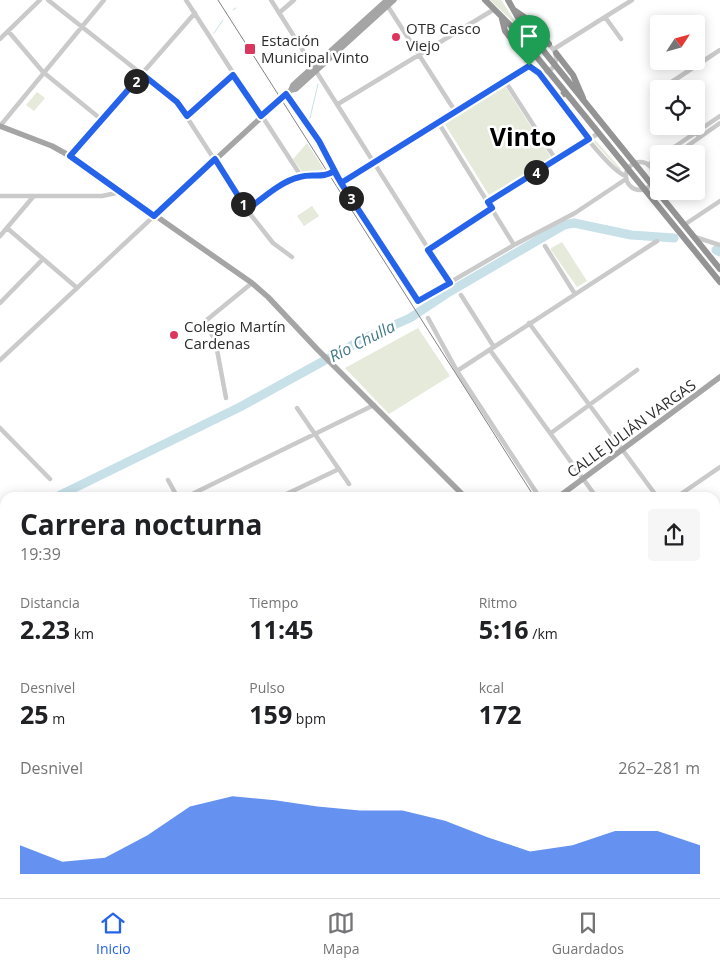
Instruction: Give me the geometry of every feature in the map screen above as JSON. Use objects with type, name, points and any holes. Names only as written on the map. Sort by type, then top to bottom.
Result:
[{"type":"highway","points":[[485,0],[530,48],[599,133],[626,174],[644,190],[720,282]]},
{"type":"highway","points":[[508,0],[513,10],[554,65],[650,184]]},
{"type":"highway","points":[[513,10],[527,19],[549,44]]},
{"type":"highway","points":[[501,17],[505,31],[526,58]]},
{"type":"highway","points":[[555,51],[573,75],[587,106]]},
{"type":"highway","points":[[558,99],[565,93]]},
{"type":"highway","points":[[663,200],[720,269]]},
{"type":"main road","points":[[154,216],[289,92],[293,85],[315,68],[386,2],[394,0]]},
{"type":"main road","points":[[0,126],[52,146],[70,156],[252,284],[268,297],[460,492]]},
{"type":"main road","name":"CALLE JULIÁN VARGAS","points":[[565,492],[720,378]]},
{"type":"street","points":[[0,39],[40,0]]},
{"type":"street","points":[[48,0],[177,102],[247,210],[273,243],[292,257]]},
{"type":"street","points":[[0,126],[104,0]]},
{"type":"street","points":[[186,0],[233,75],[301,176]]},
{"type":"street","points":[[271,0],[450,283]]},
{"type":"street","points":[[279,13],[294,0]]},
{"type":"street","points":[[555,51],[632,0]]},
{"type":"street","points":[[386,2],[455,111]]},
{"type":"street","points":[[338,104],[493,10]]},
{"type":"street","points":[[70,156],[195,13]]},
{"type":"street","points":[[605,17],[621,39]]},
{"type":"street","points":[[9,32],[43,72],[102,120]]},
{"type":"street","points":[[539,73],[548,71],[554,65],[555,51],[549,44],[537,43],[530,48],[526,58],[529,66],[539,73],[589,139],[617,172],[626,174]]},
{"type":"street","points":[[675,80],[720,50]]},
{"type":"street","points":[[341,183],[373,161],[529,66]]},
{"type":"street","points":[[187,116],[233,75]]},
{"type":"street","points":[[505,80],[556,160]]},
{"type":"street","points":[[289,92],[319,141],[341,183],[418,301],[514,244],[574,212],[626,174],[634,163],[641,162],[648,164],[650,167]]},
{"type":"street","points":[[705,129],[720,116]]},
{"type":"street","points":[[438,122],[514,244]]},
{"type":"street","points":[[705,131],[720,123]]},
{"type":"street","points":[[488,202],[599,133]]},
{"type":"street","points":[[680,145],[698,135]]},
{"type":"street","points":[[686,145],[698,135]]},
{"type":"street","points":[[247,210],[285,183],[301,176],[327,176],[334,171]]},
{"type":"street","points":[[644,190],[650,186]]},
{"type":"street","points":[[0,196],[102,196],[121,192]]},
{"type":"street","points":[[0,236],[33,197]]},
{"type":"street","points":[[684,225],[720,201]]},
{"type":"street","points":[[428,250],[492,208]]},
{"type":"street","points":[[0,360],[154,216]]},
{"type":"street","points":[[7,228],[76,287]]},
{"type":"street","points":[[694,237],[720,245]]},
{"type":"street","points":[[457,371],[657,241]]},
{"type":"street","points":[[545,246],[574,294]]},
{"type":"street","points":[[0,304],[43,259]]},
{"type":"street","points":[[226,398],[214,339],[203,324],[252,284]]},
{"type":"street","points":[[461,295],[492,348],[593,492]]},
{"type":"street","points":[[428,318],[457,371],[536,492]]},
{"type":"street","points":[[529,323],[654,492]]},
{"type":"street","points":[[551,433],[637,370]]},
{"type":"street","points":[[196,492],[374,405]]},
{"type":"street","points":[[297,408],[349,484]]},
{"type":"street","points":[[0,428],[50,479]]},
{"type":"street","points":[[684,492],[720,467]]},
{"type":"street","points":[[291,492],[339,469]]},
{"type":"street","points":[[168,480],[175,492]]},
{"type":"street","points":[[508,898],[516,898]]},
{"type":"shaded area","points":[[490,0],[501,0],[519,27],[494,4]]},
{"type":"shaded area","points":[[502,85],[505,86],[550,156],[549,159],[489,195],[443,121]]},
{"type":"shaded area","points":[[37,92],[45,98],[34,111],[26,105]]},
{"type":"shaded area","points":[[595,140],[621,169],[620,171],[594,142]]},
{"type":"shaded area","points":[[307,143],[327,174],[303,173],[293,159]]},
{"type":"shaded area","points":[[312,206],[319,216],[304,226],[297,216]]},
{"type":"shaded area","points":[[562,242],[587,281],[577,287],[551,250],[551,248]]},
{"type":"shaded area","points":[[418,328],[450,376],[389,414],[345,368]]},
{"type":"waterway","points":[[214,33],[223,20]]},
{"type":"waterway","points":[[310,118],[318,84]]},
{"type":"waterway","name":"Río Chulla","points":[[66,492],[240,407],[367,337],[410,318],[449,292],[564,225],[574,223],[631,235],[674,238]]},
{"type":"waterway","name":"Río Chulla","points":[[716,250],[720,252]]},
{"type":"tram line","points":[[218,0],[531,492]]},
{"type":"place","name":"OTB Casco Viejo","points":[[396,37]]},
{"type":"place","name":"Estación Municipal Vinto","points":[[250,49]]},
{"type":"place","name":"Colegio Martín Cardenas","points":[[174,335]]},
{"type":"district","name":"Vinto","points":[[523,136]]},
{"type":"route","points":[[529,66],[373,161],[341,183],[334,171],[327,176],[301,176],[285,183],[247,210],[215,159],[154,216],[70,156],[142,74],[177,102],[187,116],[233,75],[261,116],[286,94],[319,141],[341,183],[418,301],[450,283],[428,250],[492,208],[488,202],[589,139],[543,81],[539,73],[532,70],[529,66]]}]
